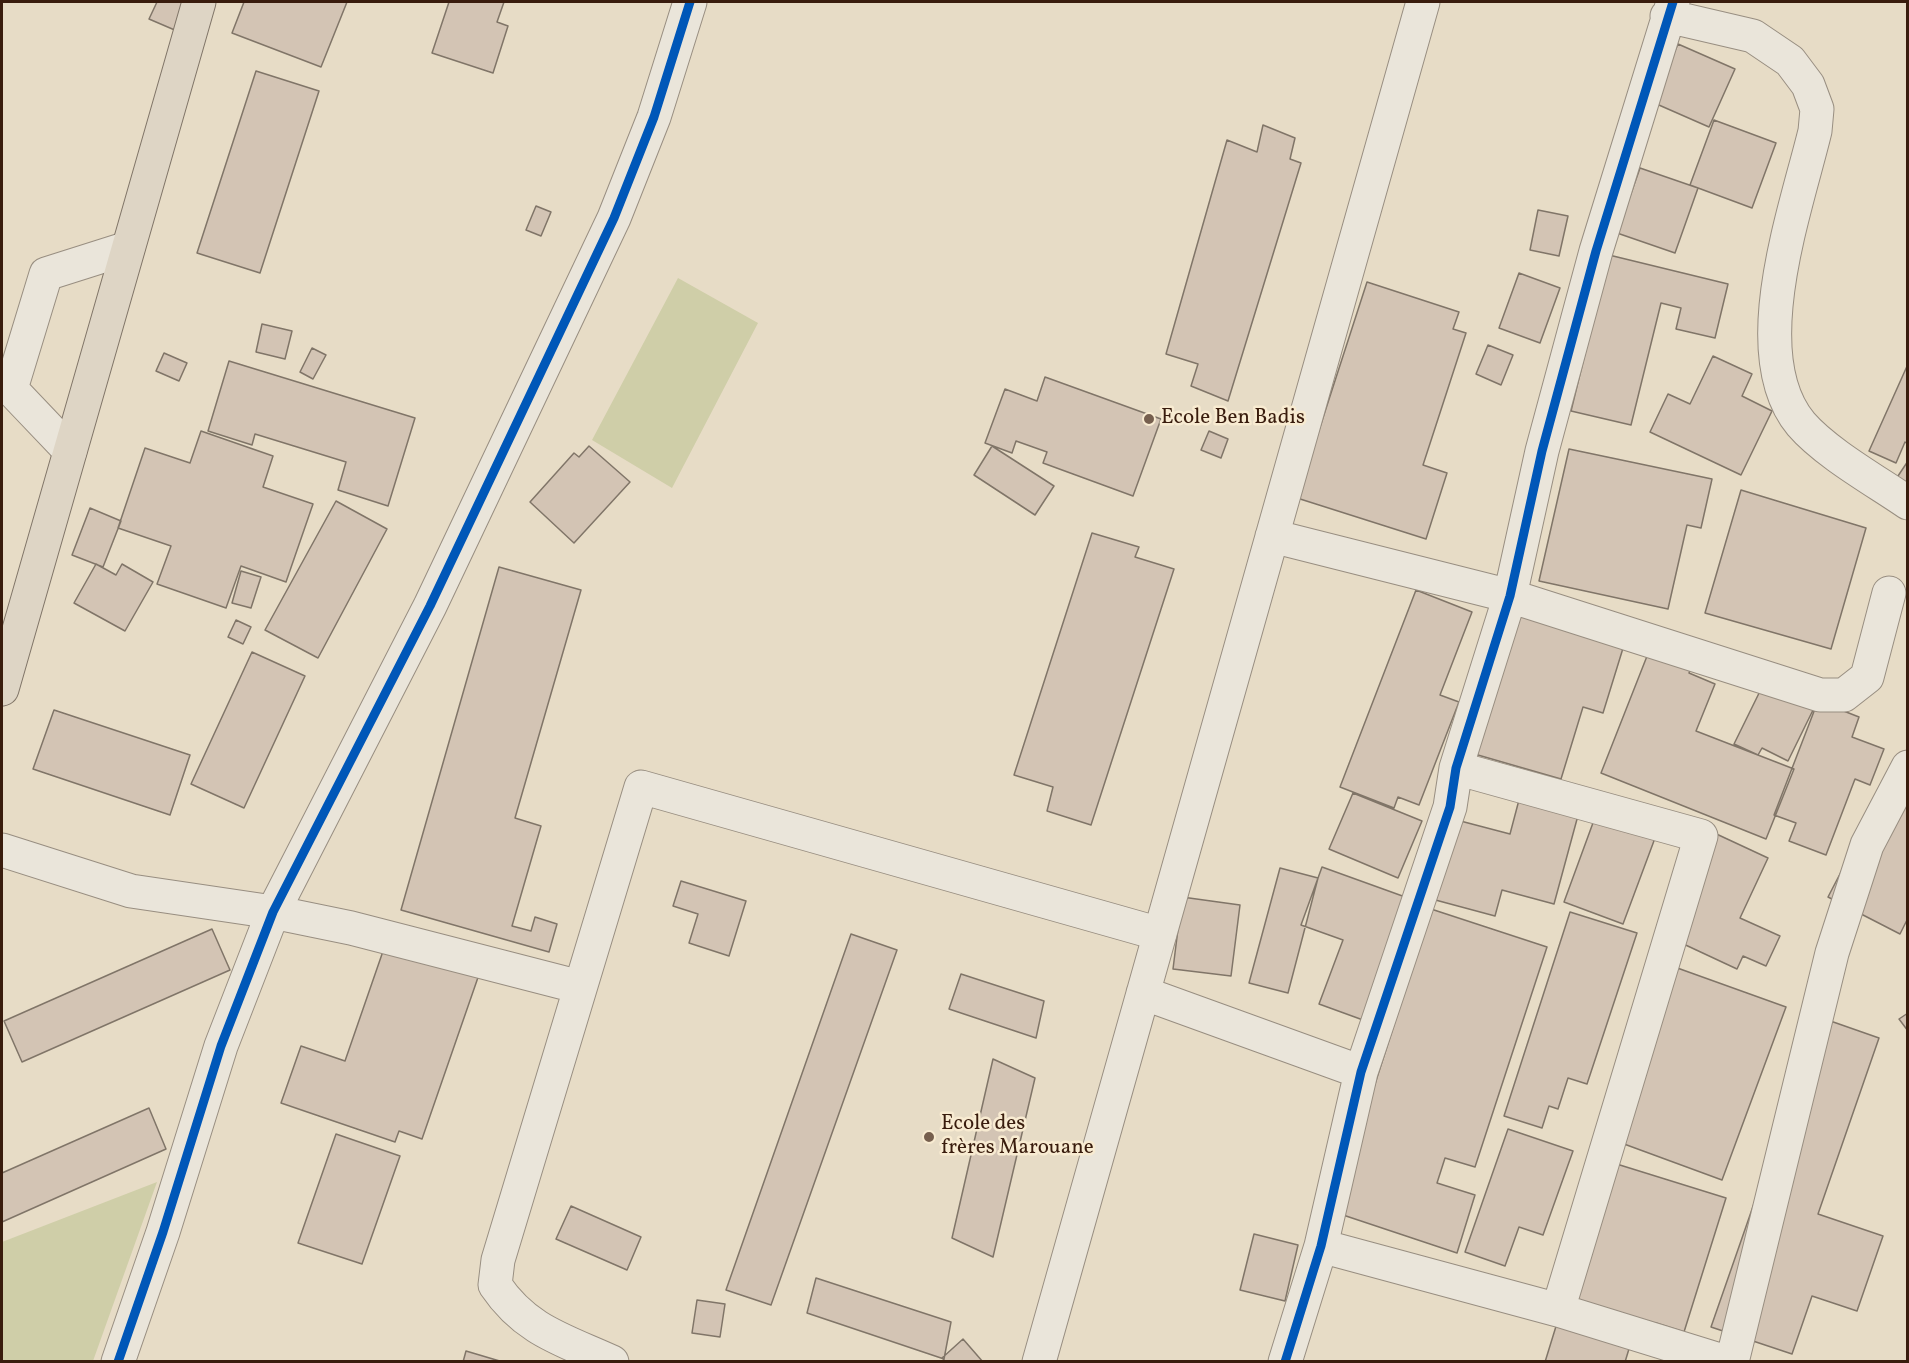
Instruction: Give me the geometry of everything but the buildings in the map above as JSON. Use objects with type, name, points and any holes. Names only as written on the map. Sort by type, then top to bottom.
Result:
[{"type":"main road","points":[[2,688],[199,2]]},
{"type":"street","points":[[118,1362],[163,1232],[221,1046],[273,912],[430,606],[614,218],[654,117],[690,2]]},
{"type":"street","points":[[1039,1362],[1423,2]]},
{"type":"street","points":[[1285,1362],[1321,1246],[1360,1072],[1450,807],[1456,768],[1509,596],[1542,451],[1596,251],[1670,9],[1753,36],[1790,61],[1808,85],[1816,109],[1815,131],[1776,290],[1773,346],[1782,388],[1801,423],[1836,454],[1908,503]]},
{"type":"street","points":[[70,451],[11,388],[46,274],[128,248]]},
{"type":"street","points":[[1272,536],[1509,596],[1820,695],[1844,695],[1867,677],[1889,593]]},
{"type":"street","points":[[1732,1362],[1832,953],[1867,845],[1908,767]]},
{"type":"street","points":[[1456,768],[1701,836],[1558,1310]]},
{"type":"street","points":[[612,1362],[532,1325],[510,1307],[495,1285],[498,1260],[640,787],[1160,934]]},
{"type":"street","points":[[2,849],[131,891],[273,912],[351,928],[580,987]]},
{"type":"street","points":[[1143,993],[1360,1072]]},
{"type":"street","points":[[1321,1246],[1558,1310],[1726,1362]]},
{"type":"green space","points":[[678,278],[758,323],[672,488],[592,440]]},
{"type":"green space","points":[[157,1182],[93,1361],[2,1361],[2,1242]]},
{"type":"cycle path","points":[[118,1362],[163,1232],[221,1046],[273,912],[430,606],[614,218],[654,117],[690,2]]},
{"type":"cycle path","points":[[1285,1362],[1321,1246],[1361,1072],[1450,807],[1456,768],[1510,596],[1542,451],[1596,251],[1673,2]]},
{"type":"place","name":"Ecole Ben Badis","points":[[1149,419]]},
{"type":"place","name":"Ecole des frères Marouane","points":[[929,1137]]}]
